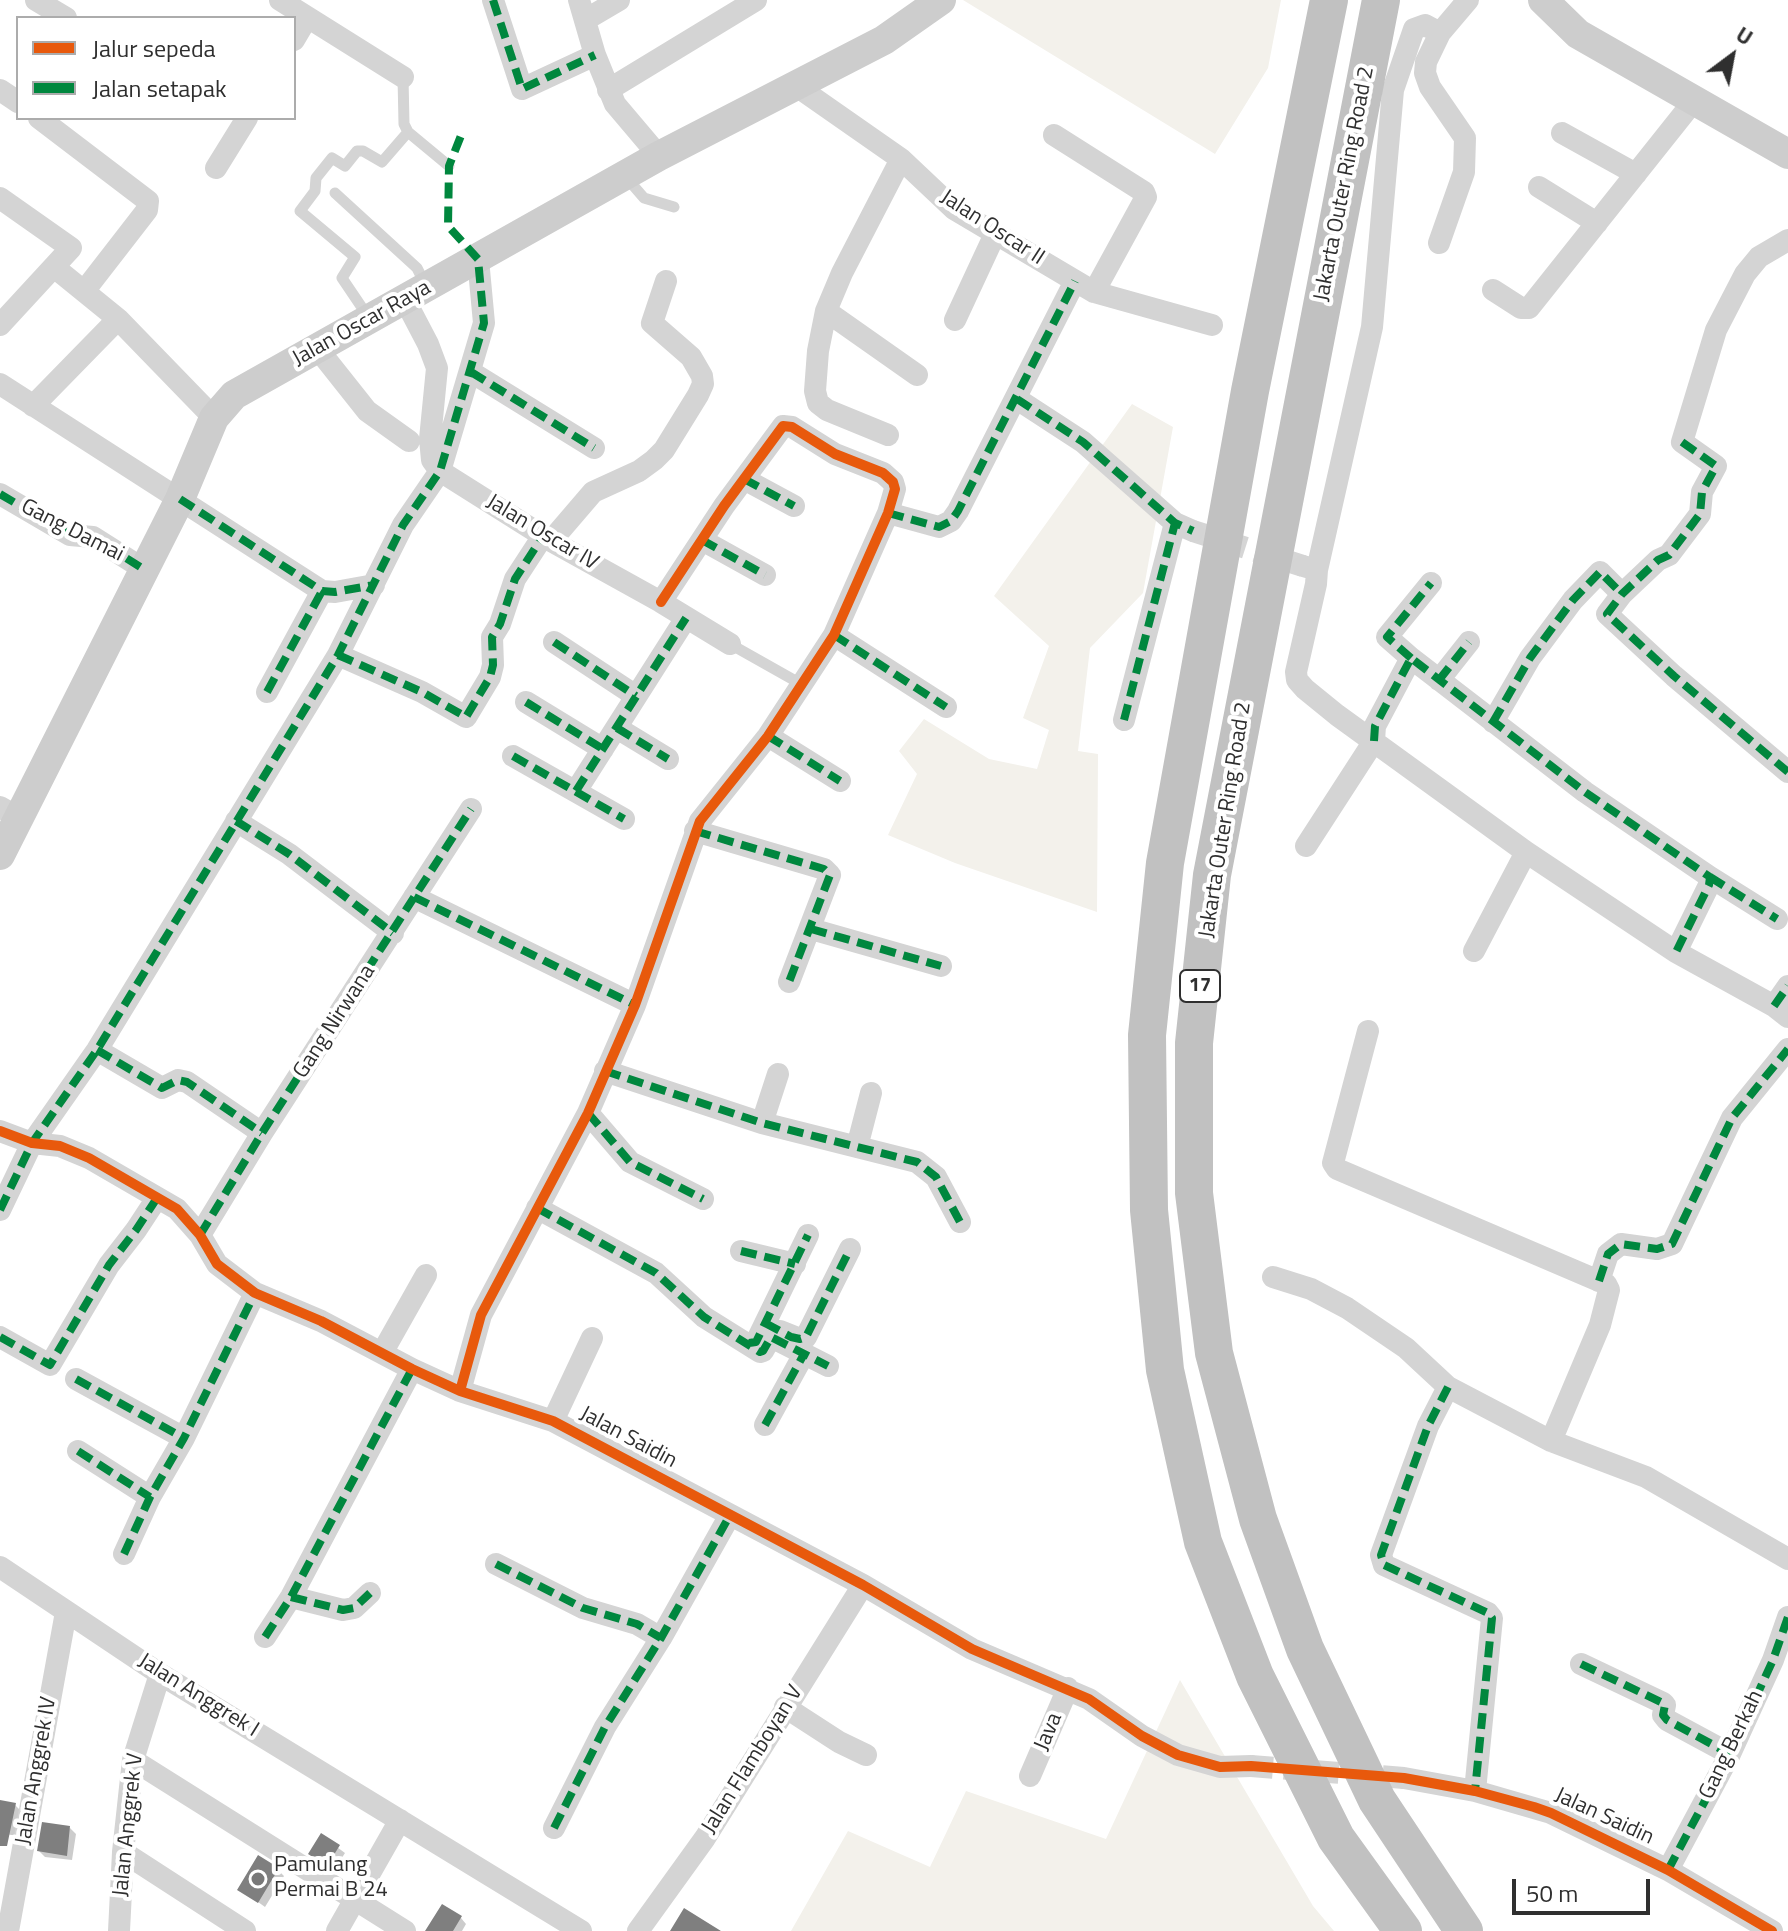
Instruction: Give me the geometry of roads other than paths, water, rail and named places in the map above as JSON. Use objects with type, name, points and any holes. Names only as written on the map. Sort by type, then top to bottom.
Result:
[{"type":"highway","name":"17","points":[[1329,0],[1250,391],[1165,863],[1147,1035],[1149,1210],[1165,1370],[1203,1542],[1255,1676],[1336,1838],[1403,1931]]},
{"type":"highway","name":"Jakarta Outer Ring Road 2","points":[[1381,0],[1212,875],[1194,1043],[1194,1193],[1214,1353],[1258,1519],[1305,1649],[1377,1800],[1464,1931]]},
{"type":"street","points":[[36,0],[63,16]]},
{"type":"street","points":[[280,0],[403,77]]},
{"type":"street","points":[[493,0],[522,89],[595,55]]},
{"type":"street","points":[[619,0],[582,10],[608,90],[625,116],[659,156]]},
{"type":"street","points":[[608,90],[756,0]]},
{"type":"street","name":"Jalan Oscar Raya","points":[[0,855],[10,812],[56,740],[145,570],[180,499],[214,418],[234,395],[659,156],[884,40],[941,0]]},
{"type":"street","points":[[1439,243],[1464,172],[1465,138],[1430,87],[1425,73],[1428,54],[1440,33],[1468,0]]},
{"type":"street","points":[[1545,1],[1578,34],[1780,149]]},
{"type":"street","points":[[296,37],[307,18]]},
{"type":"street","points":[[1440,33],[1425,25],[1414,29],[1393,90],[1372,327],[1310,568],[1297,680],[1337,715],[1526,852],[1676,952],[1781,1012],[1788,986]]},
{"type":"street","name":"Jalan Oscar II","points":[[795,85],[901,159],[954,209],[1084,287],[1212,325]]},
{"type":"street","points":[[1493,290],[1521,308],[1529,308],[1693,102]]},
{"type":"street","points":[[42,120],[148,201],[147,210],[85,290]]},
{"type":"street","points":[[216,168],[240,120]]},
{"type":"street","points":[[1562,133],[1636,174]]},
{"type":"street","points":[[888,513],[939,527],[951,521],[1017,399],[1084,287],[1146,197],[1144,192],[1054,135]]},
{"type":"street","points":[[888,435],[827,410],[818,403],[815,391],[818,351],[826,311],[842,273],[901,159]]},
{"type":"street","points":[[1539,187],[1597,223]]},
{"type":"street","points":[[1,201],[101,268]]},
{"type":"street","points":[[955,320],[995,234]]},
{"type":"street","points":[[1788,240],[1759,257],[1745,274],[1716,330],[1682,442],[1716,466],[1702,492],[1700,514],[1669,555],[1658,560],[1622,594],[1607,614],[1674,676],[1788,772]]},
{"type":"street","points":[[0,325],[71,248]]},
{"type":"street","points":[[0,1210],[32,1143],[97,1050],[338,655],[403,525],[440,471],[484,323],[478,259]]},
{"type":"street","points":[[54,267],[118,319],[214,418]]},
{"type":"street","points":[[338,655],[422,692],[466,717],[492,671],[492,637],[500,624],[515,579],[547,538],[593,492],[639,471],[664,450],[698,395],[703,384],[702,376],[691,357],[652,323],[666,281]]},
{"type":"street","points":[[416,294],[437,368],[430,439],[432,460],[440,471]]},
{"type":"street","points":[[826,311],[917,375]]},
{"type":"street","points":[[33,406],[118,319]]},
{"type":"street","points":[[317,348],[367,411],[409,441]]},
{"type":"street","points":[[471,372],[594,448]]},
{"type":"street","points":[[0,384],[322,591],[335,592],[374,585]]},
{"type":"street","points":[[1017,399],[1083,442],[1184,527],[1124,720]]},
{"type":"street","points":[[460,1391],[481,1315],[588,1113],[635,1005],[695,831],[768,736],[834,635],[888,513],[895,489],[893,482],[883,473],[835,454],[790,426],[783,426],[661,602]]},
{"type":"street","name":"Jalan Oscar IV","points":[[440,471],[547,538],[730,644]]},
{"type":"street","points":[[744,479],[794,506]]},
{"type":"street","name":"Gang Damai","points":[[0,494],[70,535],[93,537],[145,570]]},
{"type":"street","points":[[702,540],[765,575]]},
{"type":"street","points":[[1493,722],[1530,658],[1573,600],[1600,572],[1622,594]]},
{"type":"street","points":[[1431,583],[1387,637],[1585,792],[1777,919]]},
{"type":"street","points":[[267,692],[322,591]]},
{"type":"street","points":[[576,791],[686,618]]},
{"type":"street","points":[[834,635],[946,707]]},
{"type":"street","points":[[554,642],[636,696]]},
{"type":"street","points":[[1439,680],[1469,642]]},
{"type":"street","points":[[1306,846],[1374,741],[1375,726],[1411,658]]},
{"type":"street","points":[[526,702],[603,749]]},
{"type":"street","points":[[617,728],[668,759]]},
{"type":"street","points":[[768,736],[840,781]]},
{"type":"street","points":[[513,756],[624,819]]},
{"type":"street","name":"Gang Nirwana","points":[[200,1235],[262,1133],[471,809]]},
{"type":"street","points":[[236,821],[289,854],[393,933]]},
{"type":"street","points":[[695,831],[826,870],[830,878],[789,982]]},
{"type":"street","points":[[1474,951],[1526,852]]},
{"type":"street","points":[[1676,952],[1710,877]]},
{"type":"street","points":[[414,897],[635,1005]]},
{"type":"street","points":[[811,929],[941,966]]},
{"type":"street","points":[[1368,1031],[1333,1163],[1337,1169],[1606,1284],[1609,1290],[1600,1325],[1551,1441]]},
{"type":"street","points":[[1599,1281],[1608,1254],[1621,1244],[1657,1249],[1672,1244],[1732,1118],[1788,1049]]},
{"type":"street","points":[[97,1050],[162,1088],[178,1080],[187,1082],[262,1133]]},
{"type":"street","points":[[605,1071],[762,1123],[900,1157],[925,1167],[944,1189],[960,1222]]},
{"type":"street","points":[[762,1123],[778,1074]]},
{"type":"street","points":[[857,1147],[871,1093]]},
{"type":"street","points":[[588,1113],[630,1162],[703,1199]]},
{"type":"street","name":"Jalan Saidin","points":[[0,1131],[32,1143],[60,1146],[89,1158],[177,1209],[200,1235],[217,1264],[255,1293],[321,1321],[460,1391],[553,1421],[863,1585],[972,1649],[1089,1699],[1142,1736],[1178,1755],[1220,1767],[1251,1766]]},
{"type":"street","points":[[0,1337],[50,1365],[109,1265],[157,1198]]},
{"type":"street","points":[[537,1208],[656,1273],[704,1317],[762,1353],[771,1337],[828,1366]]},
{"type":"street","points":[[749,1343],[756,1342],[808,1235]]},
{"type":"street","points":[[765,1323],[791,1337],[806,1337],[850,1249]]},
{"type":"street","points":[[741,1251],[795,1264]]},
{"type":"street","points":[[382,1353],[426,1275]]},
{"type":"street","points":[[1273,1277],[1311,1289],[1347,1308],[1406,1348],[1448,1387],[1551,1441],[1646,1477],[1788,1559]]},
{"type":"street","points":[[124,1554],[255,1293]]},
{"type":"street","points":[[553,1421],[592,1338]]},
{"type":"street","points":[[765,1425],[804,1354]]},
{"type":"street","points":[[265,1637],[291,1597],[412,1369]]},
{"type":"street","points":[[76,1379],[184,1438]]},
{"type":"street","points":[[1448,1387],[1428,1426],[1381,1555],[1384,1565],[1488,1613],[1492,1618],[1475,1791]]},
{"type":"street","points":[[78,1451],[150,1497]]},
{"type":"street","points":[[554,1828],[605,1727],[661,1638],[730,1515]]},
{"type":"street","points":[[496,1564],[583,1608],[637,1624],[661,1638]]},
{"type":"street","name":"Jalan Anggrek I","points":[[0,1567],[160,1674],[581,1931]]},
{"type":"street","name":"Jalan Flamboyan V","points":[[638,1931],[705,1838],[863,1585]]},
{"type":"street","points":[[291,1597],[343,1610],[354,1608],[370,1593]]},
{"type":"street","name":"Jalan Anggrek IV","points":[[8,1931],[66,1612]]},
{"type":"street","name":"Gang Berkah","points":[[1668,1870],[1730,1754],[1773,1660],[1788,1617]]},
{"type":"street","points":[[1581,1664],[1663,1703],[1663,1715],[1667,1720],[1730,1754]]},
{"type":"street","name":"Jalan Anggrek V","points":[[119,1931],[123,1852],[133,1760],[160,1674]]},
{"type":"street","name":"Java","points":[[1030,1776],[1068,1688]]},
{"type":"street","points":[[785,1707],[839,1742],[866,1755]]},
{"type":"street","points":[[133,1760],[405,1931]]},
{"type":"street","name":"Jalan Saidin","points":[[1404,1778],[1475,1791],[1551,1813],[1668,1870],[1772,1931]]},
{"type":"street","points":[[337,1931],[400,1820]]},
{"type":"street","points":[[123,1852],[245,1931]]},
{"type":"lane","points":[[403,77],[404,124],[408,132],[449,166]]},
{"type":"lane","points":[[370,320],[342,278],[355,257],[300,211],[315,191],[316,178],[332,158],[345,166],[357,151],[363,151],[382,162],[408,132]]},
{"type":"lane","points":[[625,176],[644,198],[674,207]]},
{"type":"lane","points":[[335,193],[417,268],[416,294]]},
{"type":"lane","name":"Jalan Oscar IV","points":[[730,644],[801,684]]},
{"type":"tunnel","points":[[1193,531],[1303,566]]},
{"type":"tunnel","points":[[1251,1766],[1404,1778]]},
{"type":"place","name":"Pamulang Permai B 24","points":[[258,1879]]}]
